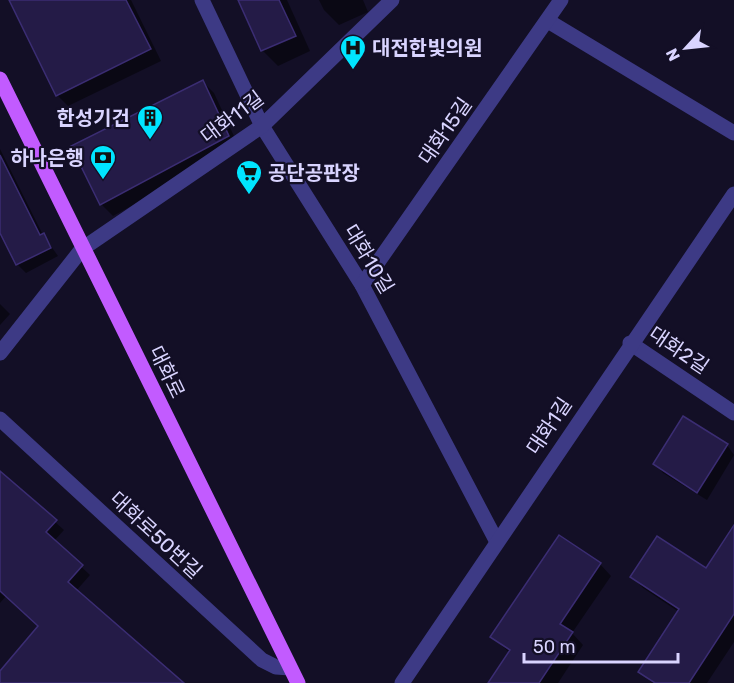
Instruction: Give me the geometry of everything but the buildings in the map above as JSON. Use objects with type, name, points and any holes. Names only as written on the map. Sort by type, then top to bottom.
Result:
[{"type":"main road","name":"대화로","points":[[0,79],[298,683]]},
{"type":"street","name":"대화10길","points":[[202,0],[262,126],[362,285],[497,542]]},
{"type":"street","name":"대화11길","points":[[0,353],[82,249],[262,126],[392,0]]},
{"type":"street","name":"대화15길","points":[[362,285],[561,0]]},
{"type":"street","points":[[548,21],[734,133]]},
{"type":"street","name":"대화1길","points":[[402,683],[630,343],[734,194]]},
{"type":"street","name":"대화2길","points":[[630,343],[734,413]]},
{"type":"street","name":"대화로50번길","points":[[0,419],[262,660],[276,667],[290,668]]},
{"type":"place","name":"대전한빛의원","points":[[353,71]]},
{"type":"place","name":"한성기건","points":[[150,141]]},
{"type":"place","name":"하나은행","points":[[103,181]]},
{"type":"place","name":"공단공판장","points":[[249,196]]}]
